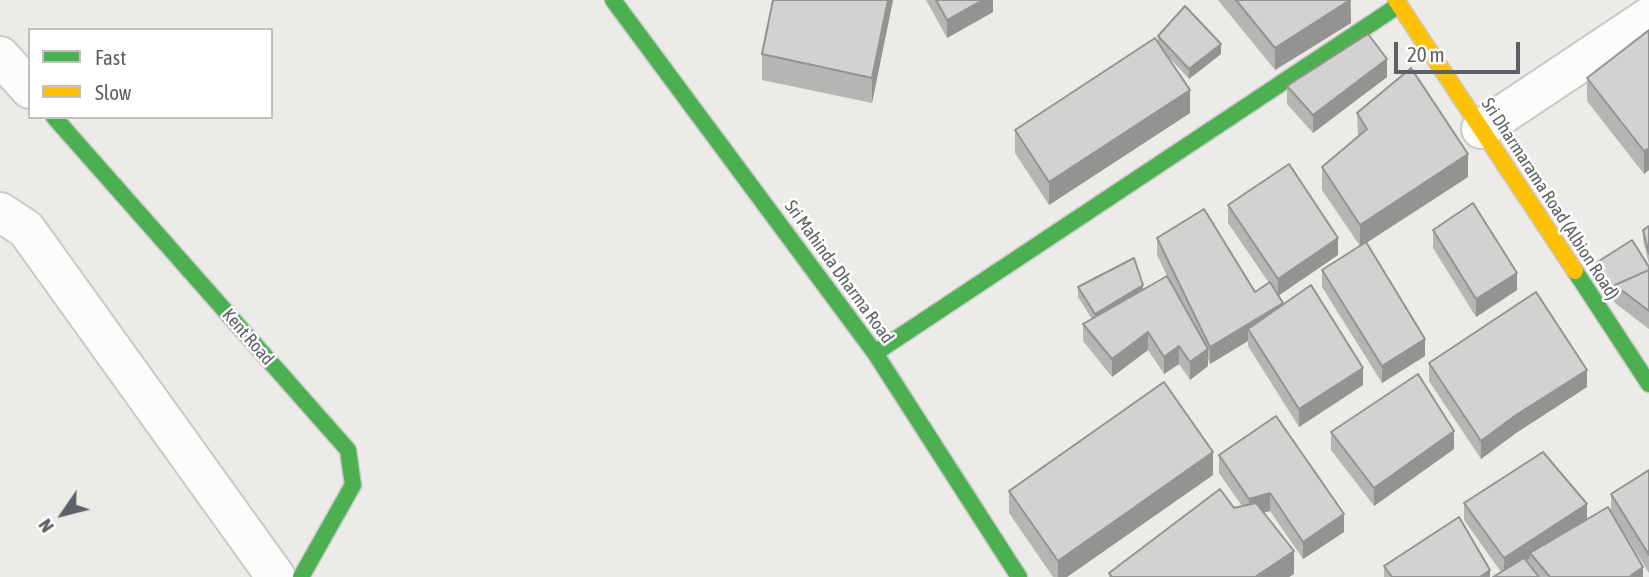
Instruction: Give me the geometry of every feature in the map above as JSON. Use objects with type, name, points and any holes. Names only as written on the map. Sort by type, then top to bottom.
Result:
[{"type":"street","name":"Sri Mahinda Dharma Road","points":[[613,0],[876,353],[1020,577]]},
{"type":"street","points":[[876,353],[1397,2]]},
{"type":"street","name":"Sri Dharmarama Road (Albion Road)","points":[[1397,2],[1649,384]]},
{"type":"street","points":[[1481,129],[1649,17]]},
{"type":"street","points":[[0,56],[28,87]]},
{"type":"street","name":"Kent Road","points":[[56,119],[348,450],[353,485],[301,577]]},
{"type":"street","points":[[0,212],[26,229],[276,577]]},
{"type":"building","points":[[773,0],[888,0],[872,78],[762,54]]},
{"type":"building","points":[[936,0],[983,0],[947,20]]},
{"type":"building","points":[[1236,0],[1350,0],[1275,48]]},
{"type":"building","points":[[1185,6],[1221,44],[1189,69],[1158,36]]},
{"type":"building","points":[[1649,30],[1649,148],[1644,151],[1587,78]]},
{"type":"building","points":[[1368,34],[1387,59],[1313,115],[1287,86]]},
{"type":"building","points":[[1155,38],[1190,90],[1049,182],[1015,130]]},
{"type":"building","points":[[1411,68],[1468,154],[1360,225],[1322,167],[1367,129],[1357,113]]},
{"type":"building","points":[[1289,164],[1338,238],[1278,279],[1228,205]]},
{"type":"building","points":[[1473,203],[1517,273],[1476,299],[1433,230]]},
{"type":"building","points":[[1204,209],[1255,292],[1270,282],[1283,303],[1210,347],[1157,238]]},
{"type":"building","points":[[1649,226],[1649,254],[1643,230]]},
{"type":"building","points":[[1632,240],[1649,270],[1615,285],[1615,293],[1596,263]]},
{"type":"building","points":[[1366,242],[1425,339],[1382,366],[1322,270]]},
{"type":"building","points":[[1134,258],[1143,285],[1095,314],[1078,287]]},
{"type":"building","points":[[1649,270],[1649,311],[1615,285]]},
{"type":"building","points":[[1167,276],[1208,349],[1190,362],[1179,346],[1164,357],[1148,332],[1112,359],[1083,324]]},
{"type":"building","points":[[1311,285],[1363,368],[1299,409],[1248,329]]},
{"type":"building","points":[[1536,292],[1587,370],[1516,415],[1481,441],[1429,363]]},
{"type":"building","points":[[1418,374],[1454,431],[1374,488],[1331,432]]},
{"type":"building","points":[[1164,382],[1213,452],[1058,561],[1009,491]]},
{"type":"building","points":[[1276,416],[1344,514],[1303,542],[1270,493],[1249,499],[1219,455]]},
{"type":"building","points":[[1543,452],[1587,504],[1504,558],[1464,503]]},
{"type":"building","points":[[1649,470],[1649,555],[1611,494]]},
{"type":"building","points":[[1220,489],[1234,508],[1256,503],[1294,551],[1255,577],[1112,577],[1109,573]]},
{"type":"building","points":[[1608,507],[1643,567],[1629,577],[1550,577],[1530,553]]},
{"type":"building","points":[[1459,517],[1490,570],[1480,577],[1392,577],[1384,566]]},
{"type":"building","points":[[1524,558],[1539,577],[1493,577]]},
{"type":"traffic: fast","points":[[613,0],[875,353],[1019,577]]},
{"type":"traffic: fast","points":[[875,353],[1399,5]]},
{"type":"traffic: fast","points":[[56,119],[348,450],[353,485],[301,577]]},
{"type":"traffic: fast","points":[[1575,271],[1649,384]]},
{"type":"traffic: slow","points":[[1396,0],[1575,271]]}]
